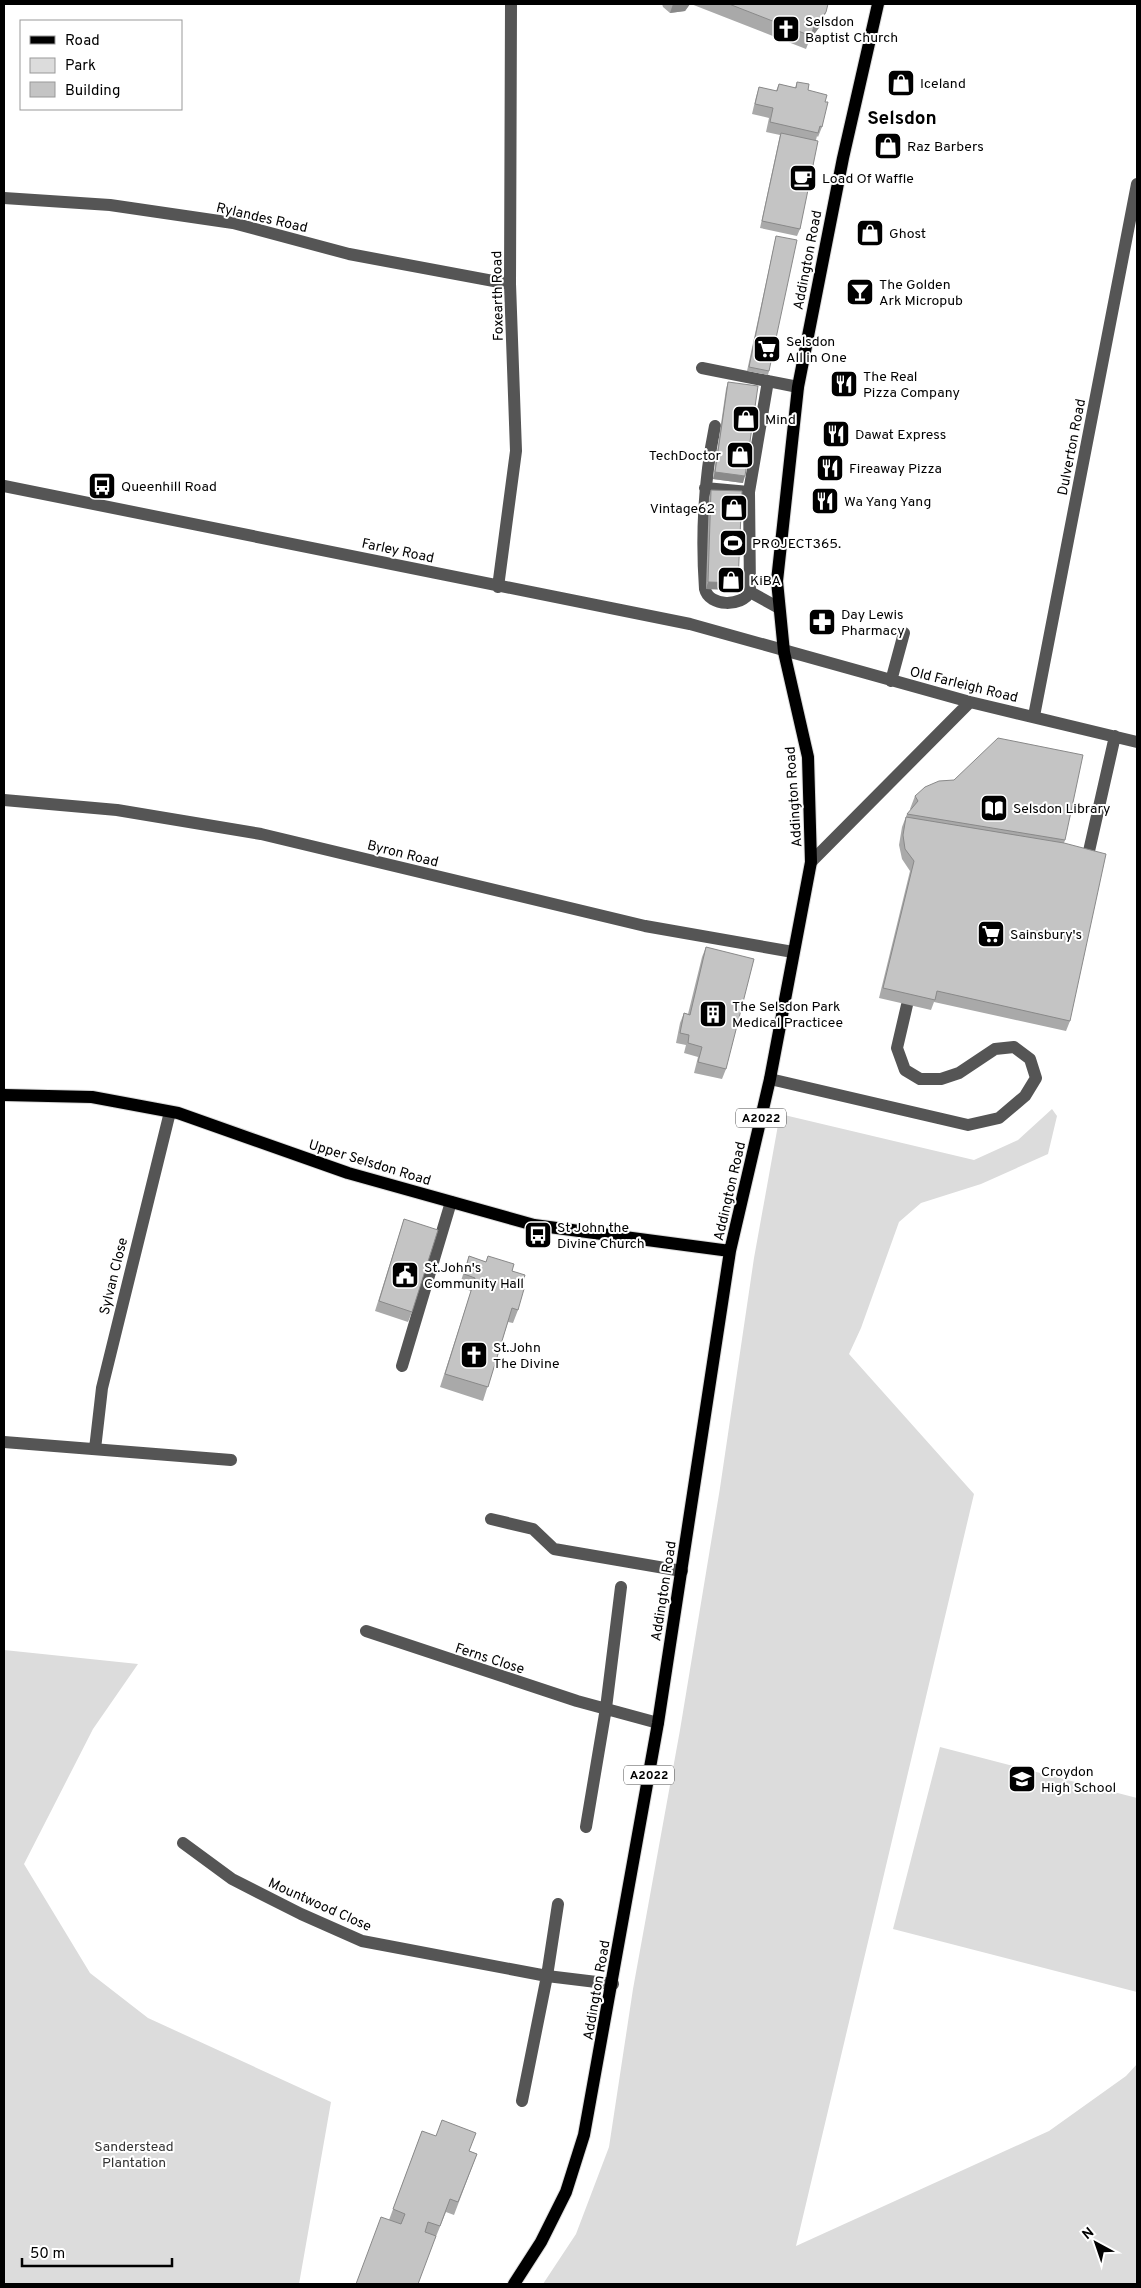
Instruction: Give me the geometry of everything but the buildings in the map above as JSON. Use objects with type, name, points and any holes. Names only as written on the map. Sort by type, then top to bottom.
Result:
[{"type":"main road","name":"Addington Road","points":[[514,2284],[541,2242],[566,2192],[584,2135],[613,1984],[658,1723],[730,1251],[770,1079],[793,952],[812,862],[808,757],[784,652],[778,608],[777,581],[798,387],[843,158],[878,4]]},
{"type":"main road","name":"Upper Selsdon Road","points":[[4,1095],[92,1097],[170,1112],[348,1173],[534,1225],[730,1251]]},
{"type":"street","name":"Foxearth Road","points":[[498,587],[516,451],[510,284],[510,4]]},
{"type":"street","name":"Dulverton Road","points":[[1034,716],[1137,184]]},
{"type":"street","name":"Rylandes Road","points":[[4,198],[110,205],[233,223],[349,254],[510,284]]},
{"type":"street","points":[[702,368],[798,387]]},
{"type":"street","points":[[714,426],[705,488],[703,556],[706,592],[714,601],[732,602],[743,600],[750,592],[749,492],[768,381]]},
{"type":"street","name":"Farley Road","points":[[4,486],[335,552],[498,587],[690,624],[784,652]]},
{"type":"street","points":[[705,488],[749,492]]},
{"type":"street","points":[[750,592],[778,608]]},
{"type":"street","points":[[891,681],[904,633]]},
{"type":"street","name":"Old Farleigh Road","points":[[784,652],[970,702],[1137,742]]},
{"type":"street","points":[[812,862],[970,702]]},
{"type":"street","points":[[1087,860],[1115,736]]},
{"type":"street","name":"Byron Road","points":[[4,800],[117,810],[261,834],[645,926],[793,952]]},
{"type":"street","points":[[770,1079],[968,1125],[1000,1118],[1025,1096],[1036,1078],[1030,1059],[1014,1047],[995,1049],[959,1073],[941,1079],[920,1079],[905,1070],[897,1048],[907,1005]]},
{"type":"street","name":"Sylvan Close","points":[[96,1449],[102,1388],[170,1112]]},
{"type":"street","points":[[402,1366],[451,1202]]},
{"type":"street","points":[[4,1442],[231,1460]]},
{"type":"street","points":[[491,1519],[533,1528],[554,1549],[682,1571]]},
{"type":"street","points":[[586,1827],[606,1708],[621,1587]]},
{"type":"street","name":"Ferns Close","points":[[366,1631],[577,1701],[658,1723]]},
{"type":"street","name":"Mountwood Close","points":[[183,1843],[232,1879],[300,1914],[362,1942],[547,1976],[613,1984]]},
{"type":"street","points":[[522,2101],[547,1976],[558,1904]]},
{"type":"green space","points":[[1052,1109],[1057,1116],[1048,1154],[981,1184],[921,1203],[899,1222],[861,1328],[849,1354],[974,1494],[796,2246],[1049,2131],[1126,2076],[1137,2064],[1137,2284],[543,2284],[576,2234],[609,2147],[633,1989],[680,1730],[720,1488],[754,1258],[780,1114],[974,1160],[1018,1140]]},
{"type":"green space","name":"Sanderstead Plantation","points":[[4,1650],[138,1664],[93,1729],[24,1864],[90,1973],[148,2018],[331,2102],[299,2284],[4,2284]]},
{"type":"green space","points":[[940,1747],[1137,1798],[1137,1992],[893,1929]]},
{"type":"place","name":"Selsdon Baptist Church","points":[[786,29]]},
{"type":"place","name":"Iceland","points":[[901,83]]},
{"type":"place","name":"Raz Barbers","points":[[888,146]]},
{"type":"place","name":"Load Of Waffle","points":[[803,178]]},
{"type":"place","name":"Ghost","points":[[870,233]]},
{"type":"place","name":"The Golden Ark Micropub","points":[[860,292]]},
{"type":"place","name":"Selsdon All in One","points":[[767,349]]},
{"type":"place","name":"The Real Pizza Company","points":[[844,384]]},
{"type":"place","name":"Mind","points":[[746,419]]},
{"type":"place","name":"Dawat Express","points":[[836,434]]},
{"type":"place","name":"TechDoctor","points":[[740,455]]},
{"type":"place","name":"Fireaway Pizza","points":[[830,468]]},
{"type":"place","name":"Queenhill Road","points":[[102,486]]},
{"type":"place","name":"Wa Yang Yang","points":[[825,501]]},
{"type":"place","name":"Vintage62","points":[[734,508]]},
{"type":"place","name":"PROJECT365.","points":[[733,543]]},
{"type":"place","name":"KiBA","points":[[731,580]]},
{"type":"place","name":"Day Lewis Pharmacy","points":[[822,622]]},
{"type":"place","name":"Selsdon Library","points":[[994,808]]},
{"type":"place","name":"Sainsbury's","points":[[991,934]]},
{"type":"place","name":"The Selsdon Park Medical Practicee","points":[[713,1014]]},
{"type":"place","name":"St John the Divine Church","points":[[538,1235]]},
{"type":"place","name":"St.John's Community Hall","points":[[405,1275]]},
{"type":"place","name":"St.John The Divine","points":[[474,1355]]},
{"type":"place","name":"Croydon High School","points":[[1022,1779]]},
{"type":"district","name":"Selsdon","points":[[902,117]]}]
